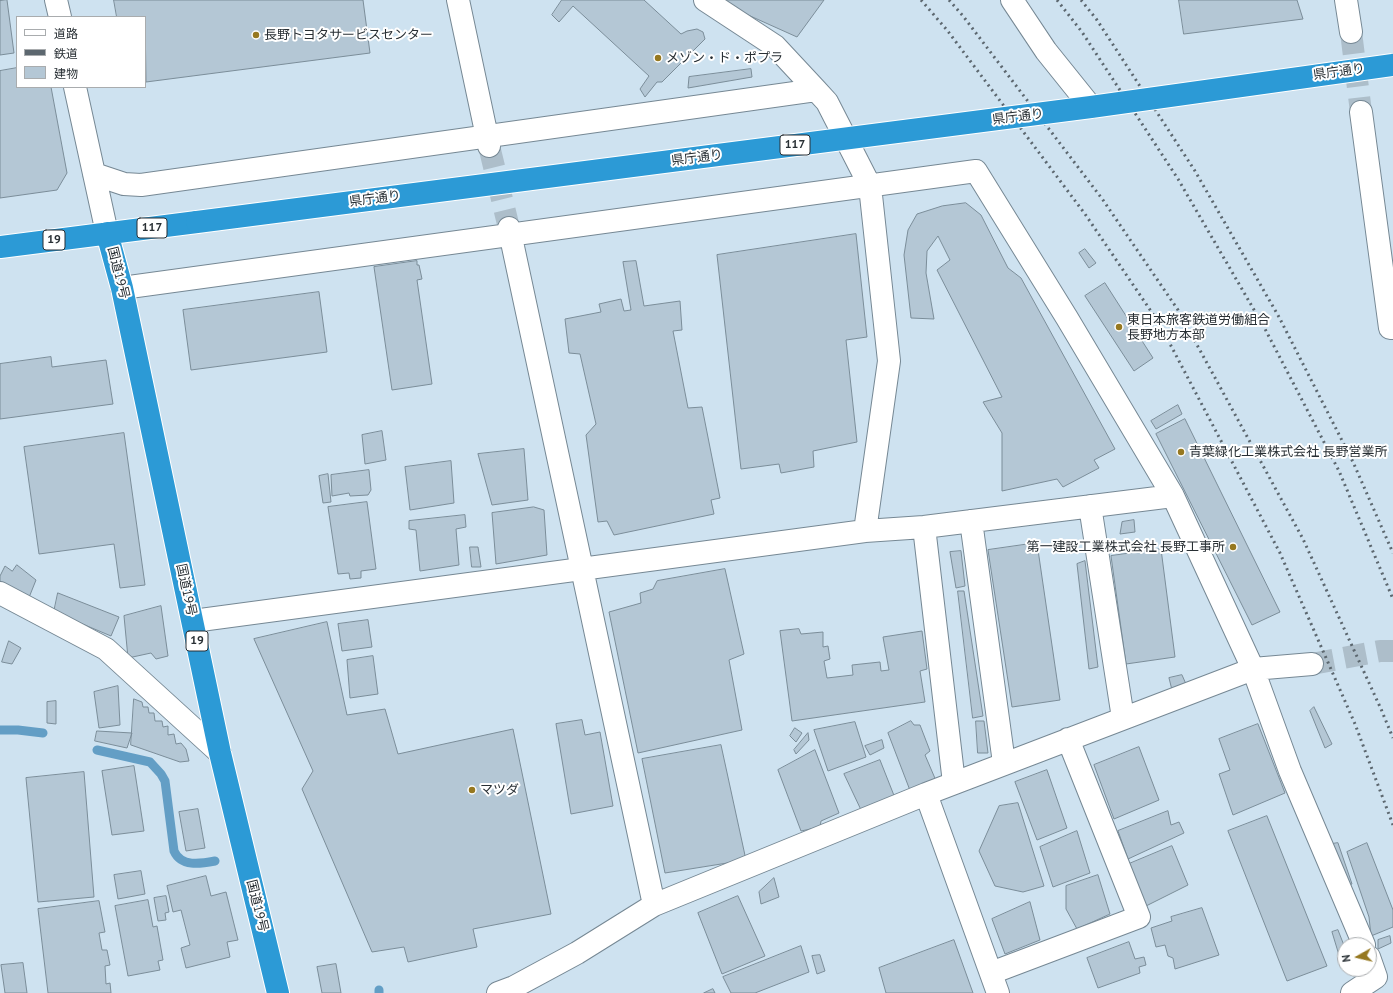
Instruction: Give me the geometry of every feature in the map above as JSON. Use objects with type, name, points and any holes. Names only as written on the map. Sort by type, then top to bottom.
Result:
[{"type":"highway","name":"県庁通り","points":[[0,247],[1091,107],[1393,65]]},
{"type":"highway","name":"国道19号","points":[[107,233],[122,288],[220,753],[278,993]]},
{"type":"street","points":[[56,0],[60,16]]},
{"type":"street","points":[[458,0],[487,141]]},
{"type":"street","points":[[705,0],[775,46],[827,102],[870,186],[889,361],[865,531]]},
{"type":"street","points":[[1012,0],[1046,51],[1091,107]]},
{"type":"street","points":[[1346,0],[1351,32]]},
{"type":"street","points":[[76,88],[107,233]]},
{"type":"street","points":[[94,174],[124,184],[141,185],[487,141],[816,90]]},
{"type":"street","points":[[1361,112],[1390,328],[1393,328]]},
{"type":"street","points":[[122,288],[510,232],[976,172],[1067,318],[1173,496],[1253,669],[1290,771],[1361,937]]},
{"type":"street","points":[[510,232],[654,905]]},
{"type":"street","points":[[193,621],[865,531],[971,521],[1173,496]]},
{"type":"street","points":[[1090,506],[1124,718]]},
{"type":"street","points":[[971,521],[1004,764]]},
{"type":"street","points":[[924,526],[954,783]]},
{"type":"street","points":[[0,593],[106,649],[220,753]]},
{"type":"street","points":[[498,993],[514,987],[577,953],[654,905],[926,794],[1253,669],[1312,664]]},
{"type":"street","points":[[926,794],[994,983],[1139,917],[1068,739]]},
{"type":"street","points":[[1352,993],[1376,977]]},
{"type":"building","points":[[7,0],[14,53],[0,55],[0,1]]},
{"type":"building","name":"長野トヨタサービスセンター","points":[[114,0],[363,0],[370,53],[146,82],[146,16],[117,16]]},
{"type":"building","name":"メゾン・ド・ポプラ","points":[[562,0],[644,0],[681,34],[697,29],[703,32],[705,39],[662,82],[657,82],[645,97],[640,89],[649,76],[573,6],[559,22],[552,15]]},
{"type":"building","points":[[723,0],[824,0],[797,37],[728,6]]},
{"type":"building","points":[[1179,0],[1297,0],[1303,19],[1184,34]]},
{"type":"building","points":[[16,68],[16,88],[51,88],[67,173],[57,190],[0,198],[0,71]]},
{"type":"building","points":[[751,69],[752,77],[688,88],[689,77]]},
{"type":"building","points":[[966,203],[981,215],[1008,268],[1021,278],[1115,449],[1094,460],[1099,468],[1063,487],[1057,479],[1002,491],[1002,433],[983,402],[1002,397],[937,270],[950,260],[938,236],[927,251],[926,273],[934,319],[911,318],[904,255],[908,230],[917,214],[942,206]]},
{"type":"building","points":[[856,234],[867,337],[846,340],[857,442],[813,451],[814,467],[781,473],[779,464],[741,469],[717,255]]},
{"type":"building","points":[[1085,249],[1096,263],[1089,268],[1079,253]]},
{"type":"building","points":[[417,261],[422,279],[417,280],[432,384],[392,390],[374,267]]},
{"type":"building","points":[[636,261],[644,306],[680,301],[682,330],[673,331],[688,408],[702,407],[720,498],[711,500],[714,514],[614,535],[607,521],[598,522],[586,435],[596,424],[580,354],[569,353],[565,319],[601,312],[599,304],[621,299],[624,311],[631,310],[623,262]]},
{"type":"building","name":"東日本旅客鉄道労働組合 長野地方本部","points":[[1105,283],[1153,358],[1134,371],[1085,296]]},
{"type":"building","points":[[319,292],[327,352],[191,370],[183,310]]},
{"type":"building","points":[[51,357],[52,367],[106,360],[113,404],[0,419],[0,364]]},
{"type":"building","points":[[1178,405],[1182,414],[1156,429],[1151,421]]},
{"type":"building","points":[[1185,419],[1280,612],[1252,625],[1156,434]]},
{"type":"building","points":[[382,431],[386,460],[365,464],[362,435]]},
{"type":"building","points":[[124,433],[145,585],[120,588],[114,544],[39,554],[24,447]]},
{"type":"building","points":[[524,449],[528,500],[492,505],[478,454]]},
{"type":"building","points":[[451,461],[454,503],[410,510],[405,467]]},
{"type":"building","points":[[369,470],[371,490],[368,495],[350,496],[349,493],[332,496],[331,475]]},
{"type":"building","points":[[328,474],[331,502],[323,503],[319,476]]},
{"type":"building","points":[[367,502],[376,569],[361,571],[361,578],[350,579],[349,573],[338,574],[328,507]]},
{"type":"building","points":[[534,507],[544,510],[547,555],[496,564],[492,513]]},
{"type":"building","points":[[465,515],[466,527],[456,529],[459,565],[420,571],[416,530],[409,529],[409,521]]},
{"type":"building","points":[[1134,520],[1135,532],[1120,534],[1122,522]]},
{"type":"building","points":[[1037,543],[1060,700],[1012,707],[988,550]]},
{"type":"building","points":[[470,547],[478,547],[481,567],[472,567]]},
{"type":"building","points":[[1161,549],[1175,657],[1126,664],[1111,556]]},
{"type":"building","points":[[961,551],[965,586],[956,588],[950,552]]},
{"type":"building","points":[[1085,561],[1098,667],[1089,669],[1077,564]]},
{"type":"building","points":[[17,565],[36,580],[28,600],[0,581],[0,576],[5,566],[12,571]]},
{"type":"building","points":[[725,569],[744,654],[729,660],[742,730],[638,753],[609,612],[641,603],[640,593],[653,589],[657,581]]},
{"type":"building","points":[[958,591],[964,591],[983,716],[973,718]]},
{"type":"building","points":[[58,593],[119,617],[111,636],[54,612]]},
{"type":"building","points":[[161,606],[168,656],[156,659],[151,653],[128,658],[124,616]]},
{"type":"building","points":[[368,620],[372,647],[342,651],[338,624]]},
{"type":"building","points":[[327,622],[347,715],[385,709],[398,754],[513,729],[551,914],[473,929],[477,947],[408,962],[404,947],[372,952],[302,789],[313,771],[254,639]]},
{"type":"building","points":[[799,629],[801,634],[823,632],[823,647],[828,646],[830,659],[824,661],[827,678],[853,675],[852,665],[880,662],[881,671],[889,670],[883,637],[922,631],[927,669],[920,671],[925,702],[792,721],[780,631]]},
{"type":"building","points":[[9,641],[21,648],[12,664],[2,662]]},
{"type":"building","points":[[373,656],[378,694],[350,698],[347,660]]},
{"type":"building","points":[[1182,675],[1186,684],[1172,690],[1169,678]]},
{"type":"building","points":[[118,686],[120,725],[99,728],[94,692]]},
{"type":"building","points":[[134,699],[142,702],[143,707],[148,707],[149,713],[154,713],[155,721],[162,721],[163,727],[168,726],[168,735],[174,734],[176,744],[181,743],[186,749],[189,761],[180,762],[131,745]]},
{"type":"building","points":[[56,701],[56,724],[47,723],[47,702]]},
{"type":"building","points":[[1314,707],[1332,744],[1325,748],[1310,711]]},
{"type":"building","points":[[582,720],[585,735],[600,732],[613,806],[571,814],[556,724]]},
{"type":"building","points":[[911,721],[914,725],[920,725],[930,751],[925,755],[937,783],[911,793],[888,733]]},
{"type":"building","points":[[976,721],[984,721],[988,753],[978,753]]},
{"type":"building","points":[[855,722],[866,757],[828,771],[814,730]]},
{"type":"building","points":[[1258,724],[1285,793],[1233,815],[1219,774],[1230,770],[1219,739]]},
{"type":"building","points":[[795,728],[802,733],[796,742],[790,736]]},
{"type":"building","points":[[97,731],[132,733],[127,748],[95,741]]},
{"type":"building","points":[[808,733],[809,740],[796,754],[794,750]]},
{"type":"building","points":[[882,740],[884,748],[870,755],[865,746]]},
{"type":"building","points":[[721,745],[746,860],[665,873],[642,759]]},
{"type":"building","points":[[1139,747],[1159,800],[1114,819],[1094,765]]},
{"type":"building","points":[[815,750],[839,813],[821,821],[820,827],[801,831],[778,770]]},
{"type":"building","points":[[880,760],[895,798],[862,812],[844,774]]},
{"type":"building","points":[[134,766],[144,831],[112,835],[102,771]]},
{"type":"building","points":[[1047,770],[1067,828],[1037,840],[1015,782]]},
{"type":"building","points":[[84,772],[94,897],[38,902],[26,778]]},
{"type":"building","points":[[1018,803],[1044,886],[1023,892],[995,886],[979,851],[999,806]]},
{"type":"building","points":[[198,809],[205,848],[186,851],[179,812]]},
{"type":"building","points":[[1168,811],[1171,825],[1179,822],[1184,833],[1128,859],[1118,831]]},
{"type":"building","points":[[1267,816],[1327,966],[1287,981],[1228,831]]},
{"type":"building","points":[[1077,831],[1090,873],[1053,887],[1040,847]]},
{"type":"building","points":[[1338,843],[1352,884],[1343,888],[1326,845]]},
{"type":"building","points":[[1367,843],[1393,910],[1393,927],[1371,936],[1369,917],[1347,852]]},
{"type":"building","points":[[1172,846],[1188,885],[1146,906],[1129,864]]},
{"type":"building","points":[[141,871],[145,894],[118,899],[114,875]]},
{"type":"building","points":[[1098,875],[1110,914],[1077,929],[1066,909],[1066,886]]},
{"type":"building","points":[[206,876],[211,896],[226,892],[238,940],[227,942],[230,957],[186,968],[181,948],[190,945],[181,910],[173,912],[167,886]]},
{"type":"building","points":[[774,878],[779,897],[761,904],[759,892]]},
{"type":"building","points":[[166,896],[169,912],[165,913],[166,920],[158,921],[154,898]]},
{"type":"building","points":[[738,896],[765,956],[722,974],[698,913]]},
{"type":"building","points":[[148,900],[153,927],[157,926],[163,960],[158,961],[160,970],[128,976],[115,906]]},
{"type":"building","points":[[99,901],[105,932],[99,933],[102,950],[107,950],[110,965],[105,966],[106,984],[110,983],[111,993],[48,993],[38,909]]},
{"type":"building","points":[[1030,902],[1040,940],[1005,954],[992,919]]},
{"type":"building","points":[[1202,908],[1219,955],[1175,969],[1173,958],[1168,956],[1165,945],[1156,947],[1151,928],[1172,921],[1171,917]]},
{"type":"building","points":[[1338,930],[1341,937],[1337,937],[1337,948],[1332,932]]},
{"type":"building","points":[[1390,936],[1391,943],[1378,949],[1378,940]]},
{"type":"building","points":[[954,940],[973,993],[886,993],[879,968]]},
{"type":"building","points":[[1129,942],[1135,959],[1144,957],[1146,965],[1139,967],[1140,973],[1098,988],[1087,958]]},
{"type":"building","points":[[801,946],[809,972],[755,993],[731,993],[723,977]]},
{"type":"building","points":[[820,955],[825,971],[817,974],[812,956]]},
{"type":"building","points":[[23,963],[27,993],[5,993],[1,965]]},
{"type":"building","points":[[336,964],[341,993],[322,993],[317,967]]},
{"type":"building","points":[[713,989],[715,993],[704,993]]},
{"type":"waterway","points":[[0,730],[18,730],[43,733]]},
{"type":"waterway","points":[[97,750],[150,762],[165,781],[174,851],[177,856],[181,860],[192,863],[215,861]]},
{"type":"tunnel","points":[[1351,32],[1361,112]]},
{"type":"tunnel","points":[[489,146],[509,228]]},
{"type":"tunnel","points":[[1312,664],[1380,651],[1393,651]]},
{"type":"railway","points":[[921,0],[947,30],[1085,214],[1159,323],[1280,553],[1355,724],[1393,825]]},
{"type":"railway","points":[[949,0],[963,16],[1103,200],[1178,310],[1303,539],[1393,738]]},
{"type":"railway","points":[[1057,0],[1082,32],[1178,179],[1264,327],[1339,471],[1393,599]]},
{"type":"railway","points":[[1081,0],[1097,20],[1195,171],[1279,317],[1353,462],[1393,553]]},
{"type":"place","name":"長野トヨタサービスセンター","points":[[256,35]]},
{"type":"place","name":"メゾン・ド・ポプラ","points":[[658,58]]},
{"type":"place","name":"東日本旅客鉄道労働組合 長野地方本部","points":[[1119,327]]},
{"type":"place","name":"青葉緑化工業株式会社 長野営業所","points":[[1181,452]]},
{"type":"place","name":"第一建設工業株式会社 長野工事所","points":[[1233,547]]},
{"type":"place","name":"マツダ","points":[[472,790]]}]
